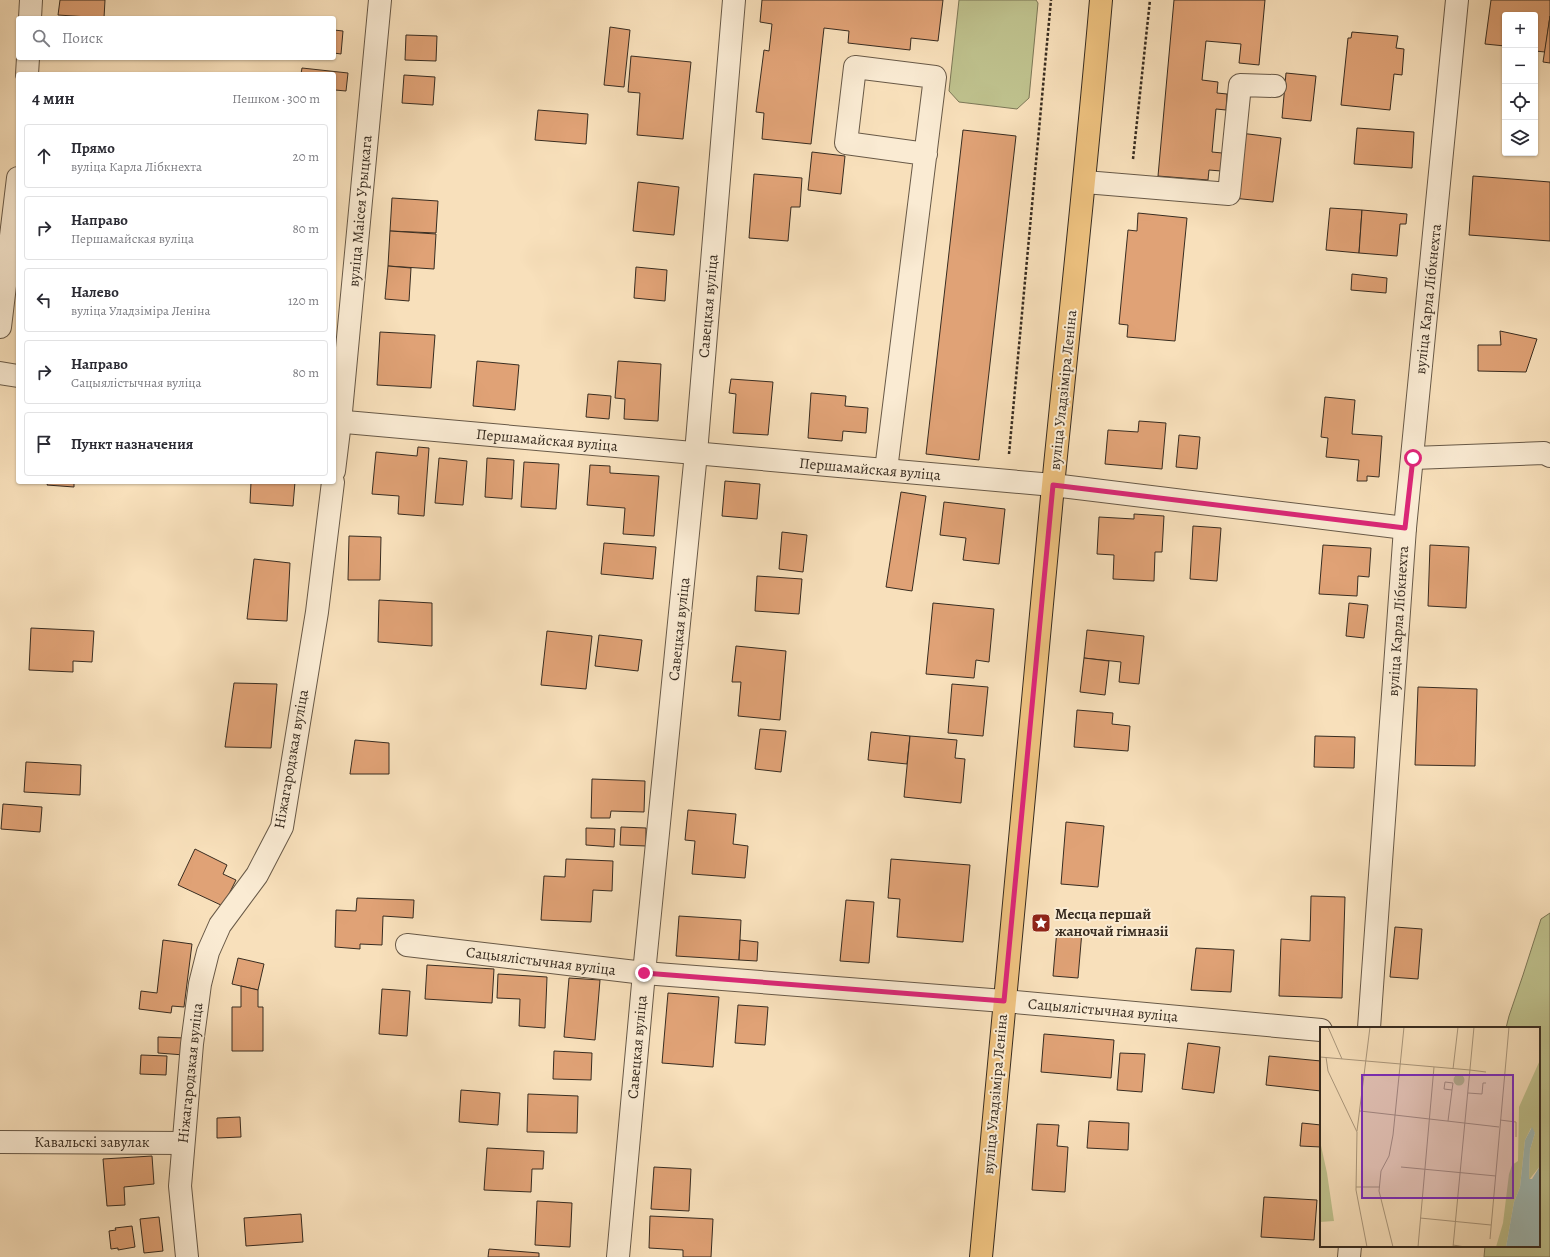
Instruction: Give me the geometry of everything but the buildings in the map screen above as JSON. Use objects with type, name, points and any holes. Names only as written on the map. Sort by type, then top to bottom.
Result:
[{"type":"main road","name":"вуліца Уладзіміра Леніна","points":[[981,1257],[1053,485],[1085,182],[1101,0]]},
{"type":"street","points":[[30,16],[31,0]]},
{"type":"street","name":"вуліца Маісея Урыцкага","points":[[337,422],[380,0]]},
{"type":"street","name":"Савецкая вуліца","points":[[618,1257],[644,973],[696,453],[734,0]]},
{"type":"street","name":"вуліца Карла Лібкнехта","points":[[1370,1027],[1405,528],[1457,0]]},
{"type":"street","points":[[27,72],[28,60]]},
{"type":"street","points":[[886,470],[926,154],[935,77],[855,67],[846,143],[926,154]]},
{"type":"street","points":[[1085,182],[1229,194],[1240,85],[1275,86]]},
{"type":"street","points":[[0,327],[16,195]]},
{"type":"street","points":[[0,373],[16,376]]},
{"type":"street","points":[[336,438],[337,422]]},
{"type":"street","name":"Першамайская вуліца","points":[[337,422],[1053,485],[1405,528]]},
{"type":"street","points":[[1413,458],[1544,453],[1550,456]]},
{"type":"street","name":"Ніжагародзкая вуліца","points":[[187,1257],[180,1186],[183,1142],[200,984],[208,952],[220,925],[257,875],[282,827],[317,612],[333,484]]},
{"type":"street","name":"Сацыялістычная вуліца","points":[[407,945],[644,973],[1004,1001],[1320,1030]]},
{"type":"street","name":"Кавальскі завулак","points":[[0,1142],[183,1142]]},
{"type":"street","points":[[1349,1257],[1350,1247]]},
{"type":"path","points":[[1007,481],[1052,0]]},
{"type":"path","points":[[1130,186],[1150,0]]},
{"type":"green space","points":[[959,0],[1036,0],[1038,3],[1029,98],[1017,109],[959,102],[949,91]]},
{"type":"green space","points":[[1550,913],[1550,1257],[1484,1257],[1485,1247],[1540,1247],[1540,1027],[1506,1027],[1541,919]]},
{"type":"place","name":"Месца першай жаночай гімназіі","points":[[1041,923]]},
{"type":"route","points":[[644,973],[1004,1001],[1053,485],[1405,528],[1413,458]]}]
